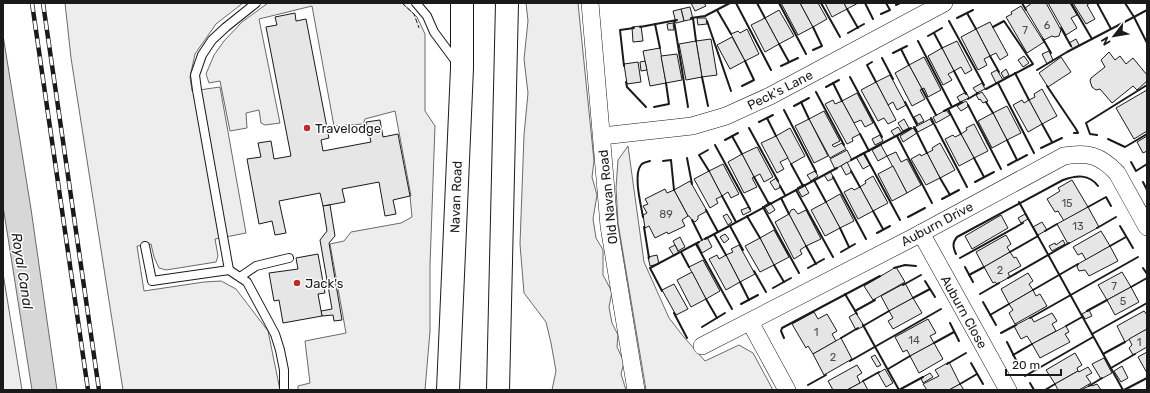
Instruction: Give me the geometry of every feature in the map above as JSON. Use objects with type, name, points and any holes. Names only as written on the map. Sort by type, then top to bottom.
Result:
[{"type":"main road","name":"Navan Road","points":[[448,390],[462,68],[462,3]]},
{"type":"main road","points":[[498,390],[507,3]]},
{"type":"street","name":"Old Navan Road","points":[[590,3],[609,226],[636,390]]},
{"type":"street","name":"Peck's Lane","points":[[602,136],[692,126],[726,116],[768,97],[944,3]]},
{"type":"street","name":"Auburn Drive","points":[[702,346],[921,233],[1064,156],[1086,154],[1095,156],[1110,166],[1117,173],[1147,227]]},
{"type":"street","name":"Auburn Close","points":[[921,233],[1008,390]]},
{"type":"street","points":[[750,322],[788,390]]},
{"type":"lane","points":[[229,270],[195,75],[202,55],[212,40],[256,3]]},
{"type":"lane","points":[[416,3],[427,16],[434,32],[462,68]]},
{"type":"lane","points":[[145,246],[152,281],[229,270],[247,282],[275,334],[284,370],[284,390]]},
{"type":"lane","points":[[240,277],[256,266],[289,258]]},
{"type":"shaded area","points":[[65,3],[243,3],[216,24],[195,54],[190,77],[192,91],[220,87],[246,233],[215,239],[218,256],[216,262],[166,270],[159,268],[154,257],[151,244],[137,246],[144,291],[221,281],[236,289],[268,331],[280,390],[123,390],[71,58]]},
{"type":"shaded area","points":[[268,3],[402,3],[417,17],[425,34],[425,111],[435,126],[430,265],[430,331],[425,390],[298,390],[298,386],[310,383],[305,341],[346,333],[330,244],[344,241],[351,232],[401,223],[412,217],[411,196],[395,111],[365,119],[363,124],[334,126],[312,6],[259,19],[280,123],[265,125],[261,123],[259,110],[246,113],[247,128],[230,131],[220,81],[209,83],[206,74],[214,55],[224,41],[242,22]]},
{"type":"shaded area","points":[[526,3],[578,3],[594,161],[592,177],[597,195],[593,219],[596,238],[603,250],[603,275],[612,292],[609,307],[612,323],[618,335],[617,347],[624,362],[621,374],[626,390],[552,390],[556,371],[546,322],[524,293],[520,244],[524,135],[528,93],[524,59],[528,21]]},
{"type":"shaded area","points":[[628,146],[644,262],[669,318],[705,361],[739,345],[753,353],[773,390],[646,390],[618,223],[616,188],[618,160]]},
{"type":"shaded area","points":[[3,273],[22,390],[3,390]]},
{"type":"water","name":"Royal Canal","points":[[3,35],[31,209],[57,390],[32,390],[3,206]]},
{"type":"building","points":[[691,3],[704,3],[706,6],[695,11]]},
{"type":"building","points":[[781,3],[800,3],[813,27],[798,35]]},
{"type":"building","points":[[800,3],[818,3],[827,19],[813,27]]},
{"type":"building","points":[[825,3],[844,3],[847,9],[832,17]]},
{"type":"building","points":[[844,3],[858,3],[847,9]]},
{"type":"building","points":[[1032,3],[1046,3],[1061,30],[1059,36],[1052,36],[1044,40],[1025,8]]},
{"type":"building","points":[[1048,3],[1070,3],[1077,15],[1071,18],[1077,28],[1066,35]]},
{"type":"building","points":[[1073,3],[1090,3],[1087,5],[1095,19],[1086,24]]},
{"type":"building","points":[[1021,6],[1044,42],[1027,53],[1006,17]]},
{"type":"building","points":[[690,7],[693,19],[684,21],[681,9]]},
{"type":"building","points":[[681,9],[684,21],[676,23],[673,11]]},
{"type":"building","points":[[779,10],[794,36],[779,44],[765,18]]},
{"type":"building","name":"Travelodge","points":[[295,13],[296,21],[306,19],[329,138],[321,140],[323,151],[371,142],[366,122],[380,120],[383,137],[398,134],[410,196],[393,200],[396,214],[385,216],[379,182],[342,189],[345,202],[323,206],[320,193],[279,201],[286,233],[275,235],[272,221],[259,224],[247,159],[261,157],[258,143],[271,141],[274,159],[291,156],[266,27],[277,25],[275,17]]},
{"type":"building","points":[[697,18],[706,18],[707,24],[698,25]]},
{"type":"building","points":[[765,18],[779,44],[765,52],[751,25]]},
{"type":"building","points":[[990,22],[1008,55],[1000,60],[996,53],[990,56],[976,29]]},
{"type":"building","points":[[673,23],[674,30],[668,30],[667,24]]},
{"type":"building","points":[[641,26],[643,41],[633,42],[632,27]]},
{"type":"building","points":[[747,29],[759,54],[745,61],[731,34],[738,31],[740,33]]},
{"type":"building","points":[[976,29],[990,56],[984,59],[987,65],[978,70],[961,37]]},
{"type":"building","points":[[732,37],[745,61],[730,69],[717,45]]},
{"type":"building","points":[[711,39],[717,75],[702,77],[696,41]]},
{"type":"building","points":[[1076,39],[1079,45],[1073,49],[1069,43]]},
{"type":"building","points":[[696,41],[702,77],[686,80],[679,44]]},
{"type":"building","points":[[957,41],[972,70],[965,74],[961,67],[954,71],[942,48]]},
{"type":"building","points":[[660,48],[666,83],[650,86],[643,51]]},
{"type":"building","points":[[942,48],[954,71],[948,74],[952,80],[943,85],[928,56]]},
{"type":"building","points":[[1049,51],[1053,60],[1047,64],[1042,54]]},
{"type":"building","points":[[1109,52],[1115,60],[1120,56],[1126,64],[1133,58],[1147,75],[1147,81],[1137,90],[1133,86],[1112,103],[1100,89],[1096,90],[1092,87],[1090,81],[1091,78],[1105,67],[1101,60]]},
{"type":"building","points":[[677,54],[682,80],[666,83],[661,56]]},
{"type":"building","points":[[1024,56],[1029,63],[1023,67],[1018,60]]},
{"type":"building","points":[[924,57],[941,90],[928,97],[909,65]]},
{"type":"building","points":[[1061,57],[1071,72],[1048,87],[1039,73]]},
{"type":"building","points":[[645,61],[647,70],[641,71],[640,62]]},
{"type":"building","points":[[638,62],[641,82],[627,84],[624,64]]},
{"type":"building","points":[[909,65],[922,89],[920,90],[925,99],[912,106],[895,73]]},
{"type":"building","points":[[1006,69],[1009,75],[1004,78],[1001,73]]},
{"type":"building","points":[[997,70],[1003,80],[996,83],[991,73]]},
{"type":"building","points":[[890,75],[906,105],[897,110],[893,102],[888,105],[876,82]]},
{"type":"building","points":[[876,82],[896,120],[888,124],[884,118],[878,121],[861,90]]},
{"type":"building","points":[[982,83],[985,89],[977,93],[973,88]]},
{"type":"building","points":[[1042,89],[1057,116],[1042,124],[1029,100],[1035,97],[1034,94]]},
{"type":"building","points":[[1147,90],[1147,131],[1134,139],[1116,108]]},
{"type":"building","points":[[966,92],[969,98],[960,102],[957,97]]},
{"type":"building","points":[[982,92],[988,101],[983,103],[976,95]]},
{"type":"building","points":[[857,93],[873,123],[865,127],[861,120],[854,123],[842,101]]},
{"type":"building","points":[[833,100],[835,104],[842,101],[860,134],[852,138],[853,141],[847,144],[825,104]]},
{"type":"building","points":[[1022,100],[1024,103],[1029,100],[1042,124],[1028,132],[1013,105]]},
{"type":"building","points":[[966,101],[969,106],[961,111],[957,106]]},
{"type":"building","points":[[1007,106],[1021,133],[1007,140],[993,113]]},
{"type":"building","points":[[946,110],[950,115],[936,123],[933,117]]},
{"type":"building","points":[[824,111],[840,141],[832,145],[834,147],[842,143],[846,149],[830,158],[809,119]]},
{"type":"building","points":[[993,113],[1007,140],[992,148],[978,121]]},
{"type":"building","points":[[920,114],[924,121],[918,124],[914,117]]},
{"type":"building","points":[[809,119],[828,156],[814,163],[795,126]]},
{"type":"building","points":[[904,119],[909,128],[903,131],[898,123]]},
{"type":"building","points":[[930,119],[933,124],[918,132],[915,127]]},
{"type":"building","points":[[974,124],[988,151],[974,158],[961,134],[967,130],[966,128]]},
{"type":"building","points":[[898,127],[902,133],[895,137],[891,131]]},
{"type":"building","points":[[790,128],[805,156],[791,164],[776,136]]},
{"type":"building","points":[[913,128],[917,133],[903,142],[900,136]]},
{"type":"building","points":[[961,134],[974,158],[959,166],[945,139],[953,135],[955,137]]},
{"type":"building","points":[[880,135],[883,141],[875,145],[872,139]]},
{"type":"building","points":[[776,136],[788,158],[780,162],[784,169],[777,173],[761,143]]},
{"type":"building","points":[[1147,136],[1147,151],[1143,153],[1137,142]]},
{"type":"building","points":[[940,143],[955,170],[940,178],[927,153],[933,150],[932,148]]},
{"type":"building","points":[[881,145],[887,156],[878,161],[872,150]]},
{"type":"building","points":[[757,147],[773,177],[764,182],[760,174],[754,177],[742,154]]},
{"type":"building","points":[[847,150],[852,160],[835,169],[830,159]]},
{"type":"building","points":[[896,152],[901,162],[907,159],[921,185],[907,193],[887,156]]},
{"type":"building","points":[[863,153],[870,165],[863,169],[856,157]]},
{"type":"building","points":[[927,153],[940,178],[926,185],[911,159],[920,154],[921,156]]},
{"type":"building","points":[[742,154],[754,177],[752,178],[757,187],[744,193],[728,162]]},
{"type":"building","points":[[847,162],[852,172],[846,175],[841,166]]},
{"type":"building","points":[[723,164],[739,194],[731,198],[728,192],[722,196],[709,171]]},
{"type":"building","points":[[893,166],[907,193],[892,201],[878,174]]},
{"type":"building","points":[[709,171],[722,196],[716,199],[718,203],[710,208],[694,179]]},
{"type":"building","points":[[815,171],[818,176],[811,181],[807,175]]},
{"type":"building","points":[[830,171],[834,178],[828,181],[824,175]]},
{"type":"building","points":[[873,176],[888,203],[873,211],[860,187],[866,183],[865,181]]},
{"type":"building","points":[[776,178],[781,187],[775,190],[770,182]]},
{"type":"building","points":[[1072,180],[1088,207],[1064,221],[1058,211],[1055,212],[1047,199],[1060,191],[1058,188]]},
{"type":"building","points":[[690,181],[707,211],[698,216],[698,219],[695,222],[688,216],[674,190]]},
{"type":"building","points":[[804,184],[809,193],[802,197],[797,188]]},
{"type":"building","points":[[860,187],[873,211],[858,219],[844,192],[852,188],[854,190]]},
{"type":"building","points":[[665,189],[667,193],[674,190],[688,216],[682,220],[685,226],[655,238],[649,226],[645,228],[643,215],[647,213],[643,206],[648,204],[645,199]]},
{"type":"building","points":[[840,194],[854,221],[840,228],[826,202]]},
{"type":"building","points":[[770,202],[775,210],[769,214],[764,206]]},
{"type":"building","points":[[826,202],[840,228],[825,236],[811,210]]},
{"type":"building","points":[[330,205],[335,236],[329,243],[342,320],[334,321],[333,315],[322,316],[321,311],[332,309],[320,240],[327,231],[323,206]]},
{"type":"building","points":[[749,207],[751,211],[743,215],[741,210]]},
{"type":"building","points":[[1088,207],[1099,227],[1068,244],[1057,224]]},
{"type":"building","points":[[794,209],[798,214],[806,210],[821,239],[806,246],[789,214],[791,210]]},
{"type":"building","points":[[727,214],[732,222],[728,225],[723,216]]},
{"type":"building","points":[[789,214],[806,246],[800,250],[802,254],[794,259],[775,222]]},
{"type":"building","points":[[1025,214],[1028,219],[1021,223],[1018,218]]},
{"type":"building","points":[[1001,215],[1008,228],[972,249],[965,236]]},
{"type":"building","points":[[1042,222],[1047,230],[1038,235],[1033,227]]},
{"type":"building","points":[[774,230],[789,257],[774,265],[760,238]]},
{"type":"building","points":[[1101,231],[1110,246],[1086,260],[1082,253],[1078,255],[1073,247]]},
{"type":"building","points":[[725,234],[729,239],[724,243],[720,237]]},
{"type":"building","points":[[1006,235],[1011,244],[1007,247],[1010,252],[984,267],[976,252]]},
{"type":"building","points":[[680,237],[685,247],[678,251],[673,241]]},
{"type":"building","points":[[707,237],[712,247],[702,253],[697,243]]},
{"type":"building","points":[[760,238],[774,265],[760,272],[745,246]]},
{"type":"building","points":[[1063,240],[1065,244],[1052,251],[1049,246],[1055,243],[1056,245]]},
{"type":"building","points":[[675,245],[679,253],[674,256],[669,248]]},
{"type":"building","points":[[739,245],[755,274],[740,282],[726,255],[733,252],[731,249]]},
{"type":"building","points":[[1110,246],[1118,261],[1089,276],[1085,270],[1079,271],[1077,267],[1078,264]]},
{"type":"building","points":[[1010,252],[1014,258],[1016,257],[1021,266],[1008,273],[1010,277],[997,284],[995,282],[993,283],[984,267]]},
{"type":"building","name":"Jack's","points":[[318,254],[325,293],[318,294],[322,316],[283,323],[279,300],[274,301],[269,273],[298,269],[296,258]]},
{"type":"building","points":[[657,255],[659,264],[650,266],[648,257]]},
{"type":"building","points":[[717,255],[719,259],[726,255],[740,282],[726,290],[709,259]]},
{"type":"building","points":[[703,260],[720,291],[706,299],[689,267]]},
{"type":"building","points":[[896,267],[905,282],[873,300],[864,286]]},
{"type":"building","points":[[692,272],[706,299],[691,307],[677,280]]},
{"type":"building","points":[[1122,272],[1131,287],[1107,300],[1098,285]]},
{"type":"building","points":[[1028,273],[1033,281],[1029,284],[1033,290],[1009,304],[1001,289]]},
{"type":"building","points":[[905,283],[913,298],[889,311],[881,296]]},
{"type":"building","points":[[674,284],[688,309],[676,315],[662,290]]},
{"type":"building","points":[[1131,287],[1139,302],[1115,315],[1107,300]]},
{"type":"building","points":[[1033,290],[1036,296],[1040,294],[1047,306],[1015,324],[1009,313],[1013,310],[1009,304]]},
{"type":"building","points":[[913,298],[922,313],[893,329],[888,321],[893,318],[889,311]]},
{"type":"building","points":[[1089,310],[1092,316],[1085,319],[1082,314]]},
{"type":"building","points":[[1144,311],[1147,315],[1147,329],[1125,342],[1117,326]]},
{"type":"building","points":[[814,312],[818,319],[827,314],[837,331],[832,334],[836,341],[813,354],[808,346],[806,348],[792,324]]},
{"type":"building","points":[[856,313],[864,326],[856,330],[849,317]]},
{"type":"building","points":[[1052,313],[1057,321],[1052,324],[1056,331],[1032,344],[1027,336],[1021,339],[1014,326],[1031,317],[1034,322]]},
{"type":"building","points":[[928,319],[936,333],[930,336],[934,343],[910,356],[907,350],[903,352],[895,337]]},
{"type":"building","points":[[1066,326],[1069,332],[1065,334],[1070,342],[1040,358],[1032,344]]},
{"type":"building","points":[[1147,329],[1147,347],[1133,355],[1129,348],[1132,345],[1129,339]]},
{"type":"building","points":[[841,338],[852,359],[824,375],[813,354]]},
{"type":"building","points":[[934,343],[943,359],[919,373],[910,356]]},
{"type":"building","points":[[1147,352],[1147,373],[1138,357]]},
{"type":"building","points":[[1075,353],[1082,365],[1077,368],[1078,371],[1055,384],[1046,370]]},
{"type":"building","points":[[875,355],[881,365],[877,367],[871,357]]},
{"type":"building","points":[[1104,358],[1112,373],[1101,379],[1092,364]]},
{"type":"building","points":[[949,362],[960,384],[949,390],[927,390],[923,384],[939,376],[935,370]]},
{"type":"building","points":[[857,365],[862,373],[857,376],[860,383],[847,390],[833,390],[828,381]]},
{"type":"building","points":[[1122,366],[1128,378],[1121,382],[1114,371]]},
{"type":"building","points":[[1088,367],[1092,373],[1086,376],[1091,383],[1079,390],[1058,390],[1055,384]]},
{"type":"building","points":[[885,369],[893,383],[886,387],[878,373]]},
{"type":"building","points":[[930,373],[933,377],[923,383],[921,378]]},
{"type":"building","points":[[863,381],[868,390],[847,390],[860,383]]},
{"type":"building","points":[[960,384],[964,390],[949,390]]},
{"type":"building","points":[[1097,384],[1101,390],[1081,390],[1091,385]]},
{"type":"railway","points":[[32,3],[88,390]]},
{"type":"railway","points":[[43,3],[99,390]]},
{"type":"fence","points":[[402,3],[414,14],[419,28]]},
{"type":"wall","points":[[691,18],[705,16],[730,3]]},
{"type":"wall","points":[[736,3],[771,70]]},
{"type":"wall","points":[[757,3],[765,18]]},
{"type":"wall","points":[[779,3],[806,54]]},
{"type":"wall","points":[[821,3],[840,37]]},
{"type":"wall","points":[[865,3],[873,19]]},
{"type":"wall","points":[[881,14],[890,10],[886,3]]},
{"type":"wall","points":[[896,5],[900,3]]},
{"type":"wall","points":[[1022,3],[1026,10]]},
{"type":"wall","points":[[1071,3],[1092,39]]},
{"type":"wall","points":[[1097,3],[1111,29]]},
{"type":"wall","points":[[1125,3],[1134,17],[1147,10]]},
{"type":"wall","points":[[847,9],[858,28]]},
{"type":"wall","points":[[717,10],[731,34]]},
{"type":"wall","points":[[957,18],[973,10]]},
{"type":"wall","points":[[967,13],[976,29]]},
{"type":"wall","points":[[1037,70],[1067,52],[1134,17],[1147,43]]},
{"type":"wall","points":[[693,18],[696,41]]},
{"type":"wall","points":[[640,27],[677,20]]},
{"type":"wall","points":[[674,21],[688,107]]},
{"type":"wall","points":[[707,21],[731,91]]},
{"type":"wall","points":[[949,21],[984,85]]},
{"type":"wall","points":[[986,89],[1033,64],[1004,21],[993,27]]},
{"type":"wall","points":[[655,24],[660,48]]},
{"type":"wall","points":[[848,33],[864,24]]},
{"type":"wall","points":[[813,27],[822,46],[813,50]]},
{"type":"wall","points":[[624,66],[620,30],[634,28]]},
{"type":"wall","points":[[928,36],[942,28]]},
{"type":"wall","points":[[1061,28],[1071,46]]},
{"type":"wall","points":[[934,33],[942,48]]},
{"type":"wall","points":[[1043,39],[1051,53]]},
{"type":"wall","points":[[918,41],[952,107]]},
{"type":"wall","points":[[779,44],[789,62]]},
{"type":"wall","points":[[893,53],[907,46]]},
{"type":"wall","points":[[901,49],[909,65]]},
{"type":"wall","points":[[990,56],[999,72]]},
{"type":"wall","points":[[781,66],[798,58]]},
{"type":"wall","points":[[882,58],[893,79]]},
{"type":"wall","points":[[742,86],[754,80],[745,61]]},
{"type":"wall","points":[[872,62],[867,65],[876,82]]},
{"type":"wall","points":[[954,71],[966,94]]},
{"type":"wall","points":[[1015,73],[1029,100]]},
{"type":"wall","points":[[702,77],[708,106]]},
{"type":"wall","points":[[850,77],[882,137]]},
{"type":"wall","points":[[826,87],[839,80]]},
{"type":"wall","points":[[626,82],[627,87],[646,107]]},
{"type":"wall","points":[[654,107],[669,104],[666,83]]},
{"type":"wall","points":[[833,83],[842,101]]},
{"type":"wall","points":[[998,83],[1034,153]]},
{"type":"wall","points":[[1097,135],[1090,134],[1086,123],[1147,85]]},
{"type":"wall","points":[[1047,86],[1078,133],[1074,133]]},
{"type":"wall","points":[[922,89],[936,115]]},
{"type":"wall","points":[[816,92],[844,145]]},
{"type":"wall","points":[[968,99],[978,93]]},
{"type":"wall","points":[[794,106],[809,98]]},
{"type":"wall","points":[[801,102],[809,119]]},
{"type":"wall","points":[[905,102],[917,125]]},
{"type":"wall","points":[[944,111],[962,102]]},
{"type":"wall","points":[[986,102],[993,113]]},
{"type":"wall","points":[[968,105],[1001,169]]},
{"type":"wall","points":[[948,109],[961,134]]},
{"type":"wall","points":[[784,110],[816,172]]},
{"type":"wall","points":[[767,118],[773,115]]},
{"type":"wall","points":[[759,122],[767,118],[776,136]]},
{"type":"wall","points":[[931,118],[967,187]]},
{"type":"wall","points":[[1042,124],[1052,142]]},
{"type":"wall","points":[[914,127],[927,153]]},
{"type":"wall","points":[[749,128],[778,181]]},
{"type":"wall","points":[[851,160],[911,128]]},
{"type":"wall","points":[[725,140],[738,133]]},
{"type":"wall","points":[[860,134],[869,151]]},
{"type":"wall","points":[[1108,139],[1125,147],[1147,134]]},
{"type":"wall","points":[[732,136],[742,154]]},
{"type":"wall","points":[[897,136],[932,203]]},
{"type":"wall","points":[[1041,148],[1062,138]]},
{"type":"wall","points":[[1007,140],[1017,160]]},
{"type":"wall","points":[[715,145],[750,209]]},
{"type":"wall","points":[[708,150],[699,155],[709,171]]},
{"type":"wall","points":[[864,153],[900,220]]},
{"type":"wall","points":[[1008,165],[1027,155]]},
{"type":"wall","points":[[687,158],[692,184]]},
{"type":"wall","points":[[974,158],[984,177]]},
{"type":"wall","points":[[663,161],[671,160],[674,190]]},
{"type":"wall","points":[[643,217],[638,190],[638,176],[641,165],[650,161]]},
{"type":"wall","points":[[1131,162],[1136,171],[1147,164]]},
{"type":"wall","points":[[791,164],[803,186]]},
{"type":"wall","points":[[705,239],[837,168]]},
{"type":"wall","points":[[851,171],[860,187]]},
{"type":"wall","points":[[975,182],[994,172]]},
{"type":"wall","points":[[754,177],[769,204]]},
{"type":"wall","points":[[833,177],[866,239]]},
{"type":"wall","points":[[956,254],[954,249],[954,241],[957,237],[1063,180],[1073,177],[1082,177],[1091,179],[1098,186]]},
{"type":"wall","points":[[940,178],[950,195]]},
{"type":"wall","points":[[814,180],[826,202]]},
{"type":"wall","points":[[1143,182],[1147,190]]},
{"type":"wall","points":[[780,186],[785,195]]},
{"type":"wall","points":[[796,190],[833,257]]},
{"type":"wall","points":[[942,199],[959,190]]},
{"type":"wall","points":[[722,196],[736,222]]},
{"type":"wall","points":[[1088,207],[1106,197],[1111,206]]},
{"type":"wall","points":[[781,198],[789,214]]},
{"type":"wall","points":[[1019,202],[1123,390]]},
{"type":"wall","points":[[763,207],[799,273]]},
{"type":"wall","points":[[908,217],[925,208]]},
{"type":"wall","points":[[706,210],[718,232]]},
{"type":"wall","points":[[873,211],[883,229]]},
{"type":"wall","points":[[747,216],[760,238]]},
{"type":"wall","points":[[1097,228],[1116,217]]},
{"type":"wall","points":[[692,220],[702,240]]},
{"type":"wall","points":[[960,258],[1023,223]]},
{"type":"wall","points":[[1045,231],[1057,224]]},
{"type":"wall","points":[[730,226],[743,250]]},
{"type":"wall","points":[[877,233],[890,226]]},
{"type":"wall","points":[[1120,226],[1133,248]]},
{"type":"wall","points":[[644,227],[649,258]]},
{"type":"wall","points":[[840,228],[849,247]]},
{"type":"wall","points":[[714,234],[726,255]]},
{"type":"wall","points":[[1010,252],[1038,236]]},
{"type":"wall","points":[[1110,246],[1126,237]]},
{"type":"wall","points":[[662,291],[650,268],[699,242]]},
{"type":"wall","points":[[1008,278],[1069,243]]},
{"type":"wall","points":[[696,244],[732,309]]},
{"type":"wall","points":[[841,252],[855,244]]},
{"type":"wall","points":[[806,246],[816,264]]},
{"type":"wall","points":[[681,252],[689,267]]},
{"type":"wall","points":[[1030,318],[1138,257]]},
{"type":"wall","points":[[808,268],[824,259]]},
{"type":"wall","points":[[1033,290],[1078,264]]},
{"type":"wall","points":[[774,265],[784,282]]},
{"type":"wall","points":[[894,268],[905,265],[916,266]]},
{"type":"wall","points":[[965,267],[973,282]]},
{"type":"wall","points":[[969,275],[984,267]]},
{"type":"wall","points":[[1143,268],[1147,274]]},
{"type":"wall","points":[[754,271],[766,292]]},
{"type":"wall","points":[[903,285],[921,275]]},
{"type":"wall","points":[[784,338],[781,331],[782,328],[880,276]]},
{"type":"wall","points":[[773,288],[791,278]]},
{"type":"wall","points":[[1131,287],[1147,278]]},
{"type":"wall","points":[[925,281],[935,297]]},
{"type":"wall","points":[[740,282],[749,300]]},
{"type":"wall","points":[[980,294],[999,283]]},
{"type":"wall","points":[[913,298],[930,289]]},
{"type":"wall","points":[[845,294],[857,314]]},
{"type":"wall","points":[[741,304],[758,295]]},
{"type":"wall","points":[[706,299],[717,318]]},
{"type":"wall","points":[[855,311],[875,300]]},
{"type":"wall","points":[[1087,311],[1107,300]]},
{"type":"wall","points":[[983,302],[996,325]]},
{"type":"wall","points":[[1092,334],[1147,303]]},
{"type":"wall","points":[[990,315],[1009,304]]},
{"type":"wall","points":[[850,361],[941,309]]},
{"type":"wall","points":[[863,326],[889,311]]},
{"type":"wall","points":[[674,313],[687,338]]},
{"type":"wall","points":[[702,327],[725,313]]},
{"type":"wall","points":[[1066,326],[1082,317]]},
{"type":"wall","points":[[950,323],[959,341]]},
{"type":"wall","points":[[863,325],[899,390]]},
{"type":"wall","points":[[1001,333],[1016,325]]},
{"type":"wall","points":[[841,338],[858,328]]},
{"type":"wall","points":[[934,343],[954,332]]},
{"type":"wall","points":[[1025,376],[1093,337]]},
{"type":"wall","points":[[1007,342],[1018,364]]},
{"type":"wall","points":[[1103,354],[1125,342]]},
{"type":"wall","points":[[1013,355],[1032,344]]},
{"type":"wall","points":[[947,364],[966,353]]},
{"type":"wall","points":[[1111,368],[1135,354]]},
{"type":"wall","points":[[888,369],[910,356]]},
{"type":"wall","points":[[971,363],[983,384]]},
{"type":"wall","points":[[863,381],[879,372]]},
{"type":"wall","points":[[960,384],[977,374]]},
{"type":"wall","points":[[808,385],[826,375]]},
{"type":"wall","points":[[899,390],[923,377]]},
{"type":"wall","points":[[1089,386],[1102,378]]},
{"type":"wall","points":[[1124,390],[1147,378]]},
{"type":"wall","points":[[1030,383],[1034,390]]},
{"type":"wall","points":[[1045,390],[1055,384]]},
{"type":"place","name":"Travelodge","points":[[307,128]]},
{"type":"place","name":"Jack's","points":[[297,283]]}]
